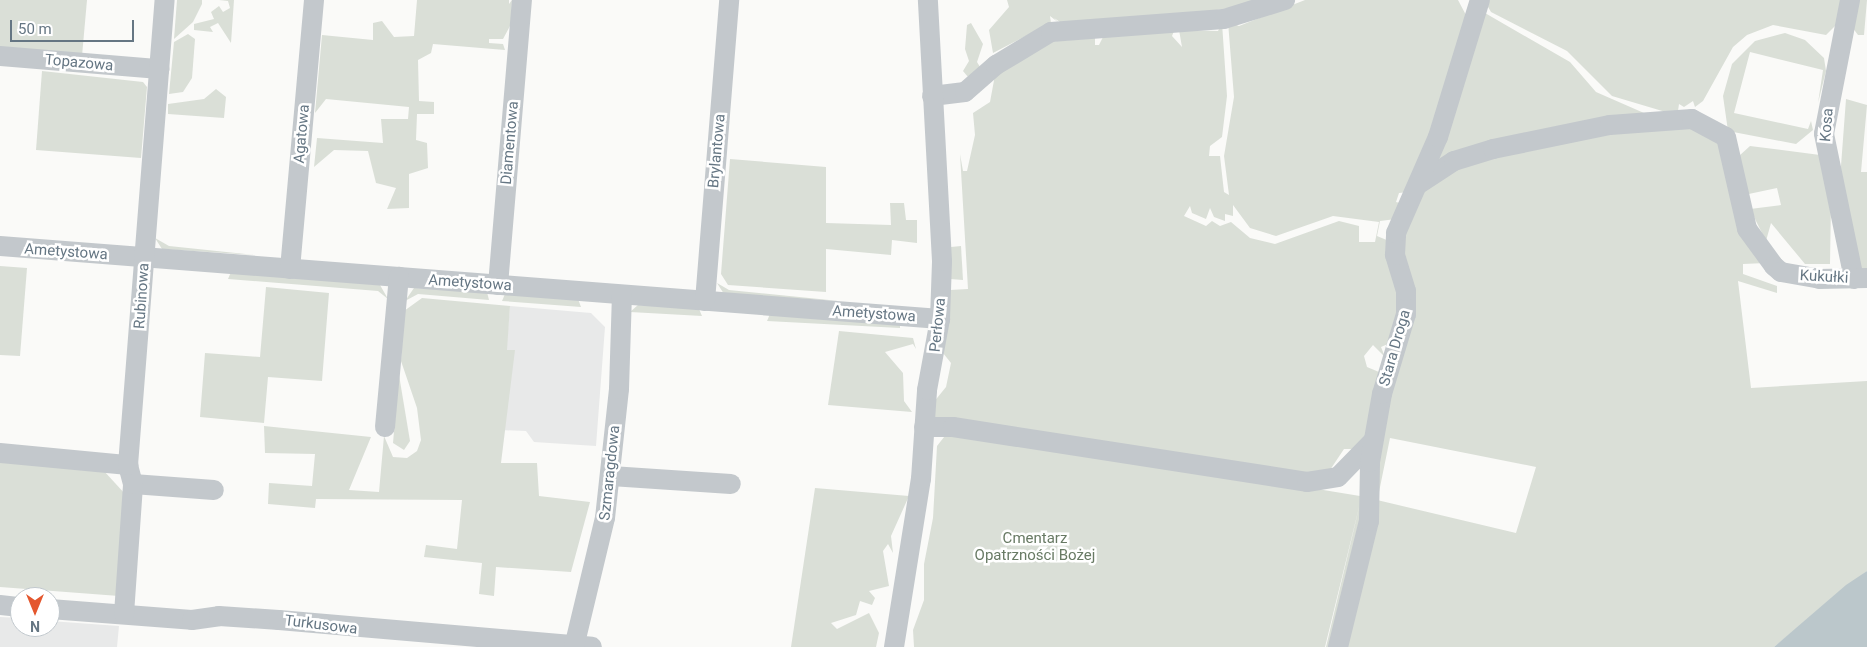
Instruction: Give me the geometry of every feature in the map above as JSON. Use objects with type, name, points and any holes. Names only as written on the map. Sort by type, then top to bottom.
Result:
[{"type":"street","name":"Rubinowa","points":[[124,614],[133,484],[128,464],[164,0]]},
{"type":"street","name":"Agatowa","points":[[290,269],[314,0]]},
{"type":"street","name":"Diamentowa","points":[[498,285],[522,0]]},
{"type":"street","name":"Brylantowa","points":[[705,301],[729,0]]},
{"type":"street","name":"Perłowa","points":[[894,647],[921,479],[924,427],[940,319],[928,0]]},
{"type":"street","points":[[932,96],[965,92],[996,65],[1051,32],[1224,19],[1286,0]]},
{"type":"street","name":"Stara Droga","points":[[1338,647],[1369,522],[1372,442],[1388,370],[1406,314],[1407,296],[1396,262],[1395,239],[1412,194],[1438,137],[1480,0]]},
{"type":"street","name":"Kosa","points":[[1850,0],[1824,134],[1861,278]]},
{"type":"street","name":"Topazowa","points":[[0,56],[159,69]]},
{"type":"street","name":"Kukułki","points":[[1412,194],[1436,169],[1473,155],[1610,125],[1692,119],[1726,137],[1748,229],[1781,272],[1819,279],[1861,278]]},
{"type":"street","name":"Ametystowa","points":[[0,246],[940,319]]},
{"type":"street","points":[[385,427],[399,277]]},
{"type":"street","name":"Szmaragdowa","points":[[580,646],[601,542],[611,476],[622,295]]},
{"type":"street","points":[[924,427],[953,427],[1307,482],[1338,477],[1372,442]]},
{"type":"street","points":[[0,453],[128,464]]},
{"type":"street","points":[[611,476],[731,484]]},
{"type":"street","points":[[133,484],[214,490]]},
{"type":"street","name":"Turkusowa","points":[[60,610],[269,619],[359,639],[580,646]]},
{"type":"shaded area","points":[[510,306],[591,313],[605,327],[596,446],[534,442],[526,431],[499,430]]},
{"type":"shaded area","points":[[1867,571],[1867,647],[1774,647],[1846,585]]},
{"type":"shaded area","points":[[0,617],[10,618],[10,637],[60,637],[60,622],[119,626],[117,647],[0,647]]},
{"type":"green space","points":[[0,0],[87,0],[82,56],[0,49]]},
{"type":"green space","points":[[177,0],[202,0],[202,4],[193,22],[174,39]]},
{"type":"green space","points":[[219,0],[234,0],[231,43],[218,23],[210,27],[213,32],[194,30],[194,24],[214,19],[211,12],[219,6],[223,12],[230,8],[228,1]]},
{"type":"green space","points":[[417,0],[509,0],[509,4],[512,0],[511,24],[503,39],[489,39],[489,43],[503,44],[505,50],[433,44],[431,53],[418,60],[419,101],[434,102],[434,114],[417,114],[416,140],[427,143],[428,168],[409,174],[409,208],[387,209],[396,188],[376,183],[368,151],[334,150],[314,167],[317,138],[383,143],[381,119],[408,119],[409,107],[326,99],[315,113],[322,35],[373,40],[373,23],[382,21],[394,37],[414,36]]},
{"type":"green space","points":[[1007,0],[1254,0],[1264,3],[1196,13],[1060,22],[1054,18],[1059,23],[1050,16],[1051,23],[993,53],[989,30],[1009,7]]},
{"type":"green space","points":[[1305,0],[1458,0],[1467,17],[1468,27],[1409,192],[1399,193],[1396,202],[1404,204],[1396,219],[1380,221],[1377,236],[1389,241],[1403,301],[1388,344],[1381,347],[1385,357],[1373,345],[1364,356],[1367,367],[1379,372],[1370,430],[1354,449],[1344,449],[1326,476],[934,418],[933,403],[946,387],[951,363],[943,353],[950,290],[968,289],[960,154],[963,171],[967,171],[975,135],[973,113],[990,102],[995,75],[1045,42],[1095,38],[1095,45],[1099,45],[1103,37],[1174,31],[1172,36],[1182,47],[1179,30],[1218,31],[1222,23],[1227,96],[1222,137],[1210,146],[1209,156],[1220,156],[1224,192],[1229,195],[1224,156],[1234,97],[1228,22],[1239,26]],"holes":[[[1233,205],[1250,228],[1276,236],[1333,216],[1379,222],[1375,242],[1359,242],[1359,226],[1339,221],[1275,244],[1250,238],[1231,222],[1220,226],[1212,221],[1206,226],[1184,216],[1190,206],[1192,213],[1206,219],[1210,208],[1214,217],[1225,221],[1225,214],[1233,216]]]},
{"type":"green space","points":[[1484,0],[1845,0],[1837,24],[1826,35],[1773,25],[1747,35],[1733,47],[1703,101],[1695,107],[1693,101],[1684,107],[1679,104],[1678,111],[1669,113],[1612,96],[1567,51],[1491,12]]},
{"type":"green space","points":[[1853,0],[1867,0],[1864,35],[1858,35],[1852,27]]},
{"type":"green space","points":[[1485,13],[1570,62],[1596,92],[1644,113],[1431,163]]},
{"type":"green space","points":[[971,23],[983,44],[977,62],[980,67],[968,77],[963,71],[969,61],[965,49],[967,25]]},
{"type":"green space","points":[[1785,33],[1805,40],[1824,58],[1826,71],[1818,103],[1823,70],[1750,52],[1734,113],[1808,129],[1811,121],[1813,130],[1796,144],[1728,131],[1723,96],[1732,64],[1755,41]]},
{"type":"green space","points":[[188,34],[195,39],[192,78],[183,92],[169,94],[174,42]]},
{"type":"green space","points":[[42,71],[143,82],[147,87],[141,158],[36,150]]},
{"type":"green space","points":[[216,89],[226,97],[224,118],[168,114],[168,104],[204,99]]},
{"type":"green space","points":[[1846,99],[1867,105],[1861,172],[1867,172],[1867,271],[1858,273],[1840,179]]},
{"type":"green space","points":[[1683,123],[1718,137],[1766,263],[1743,264],[1743,274],[1777,286],[1777,293],[1738,281],[1751,388],[1867,381],[1867,571],[1774,647],[1345,647],[1377,500],[1516,533],[1536,467],[1390,438],[1379,492],[1374,489],[1392,376],[1401,247],[1419,194],[1442,170],[1632,126]]},
{"type":"green space","points":[[1750,146],[1820,155],[1831,201],[1830,264],[1805,264],[1771,223],[1766,241],[1750,209],[1781,205],[1777,188],[1744,195],[1739,156]]},
{"type":"green space","points":[[730,159],[826,167],[826,223],[891,225],[890,203],[904,203],[906,220],[917,220],[917,243],[892,240],[891,255],[826,249],[826,292],[728,285],[721,274]]},
{"type":"green space","points":[[155,238],[169,246],[255,255],[162,249]]},
{"type":"green space","points":[[961,246],[963,280],[950,279],[951,247]]},
{"type":"green space","points":[[0,266],[27,268],[20,356],[0,355]]},
{"type":"green space","points":[[231,272],[380,285],[388,299],[378,291],[228,279]]},
{"type":"green space","points":[[717,283],[729,290],[839,301],[724,294]]},
{"type":"green space","points":[[266,287],[329,293],[322,381],[268,377],[264,423],[200,417],[205,353],[260,357]]},
{"type":"green space","points":[[414,288],[487,292],[489,300],[418,294],[405,301]]},
{"type":"green space","points":[[505,294],[578,299],[581,307],[502,301]]},
{"type":"green space","points":[[422,298],[510,306],[507,350],[515,350],[501,463],[537,463],[539,496],[590,502],[571,572],[496,567],[494,596],[479,594],[482,563],[424,557],[426,545],[457,549],[462,500],[316,499],[315,508],[268,504],[269,483],[312,486],[315,454],[265,453],[264,426],[371,437],[349,490],[379,492],[384,436],[393,457],[407,458],[417,451],[421,440],[417,408],[401,361],[404,311]]},
{"type":"green space","points":[[638,305],[699,309],[702,316],[630,312]]},
{"type":"green space","points":[[770,314],[900,324],[900,328],[767,321]]},
{"type":"green space","points":[[839,331],[913,338],[916,349],[913,344],[885,352],[903,373],[904,401],[912,412],[828,405]]},
{"type":"green space","points":[[399,375],[410,441],[404,450],[393,443]]},
{"type":"green space","name":"Cmentarz Opatrzności Bożej","points":[[963,431],[1360,496],[1362,499],[1361,522],[1330,647],[1326,647],[1361,499],[1325,647],[914,647],[913,630],[924,600],[924,564],[933,518],[937,446],[948,432]]},
{"type":"green space","points":[[0,461],[104,471],[126,495],[119,596],[60,592],[60,587],[0,587]]},
{"type":"green space","points":[[815,488],[909,496],[891,536],[893,553],[888,544],[883,551],[889,586],[869,591],[875,598],[872,605],[860,601],[856,615],[831,623],[837,629],[869,613],[879,633],[876,647],[791,647]]}]
